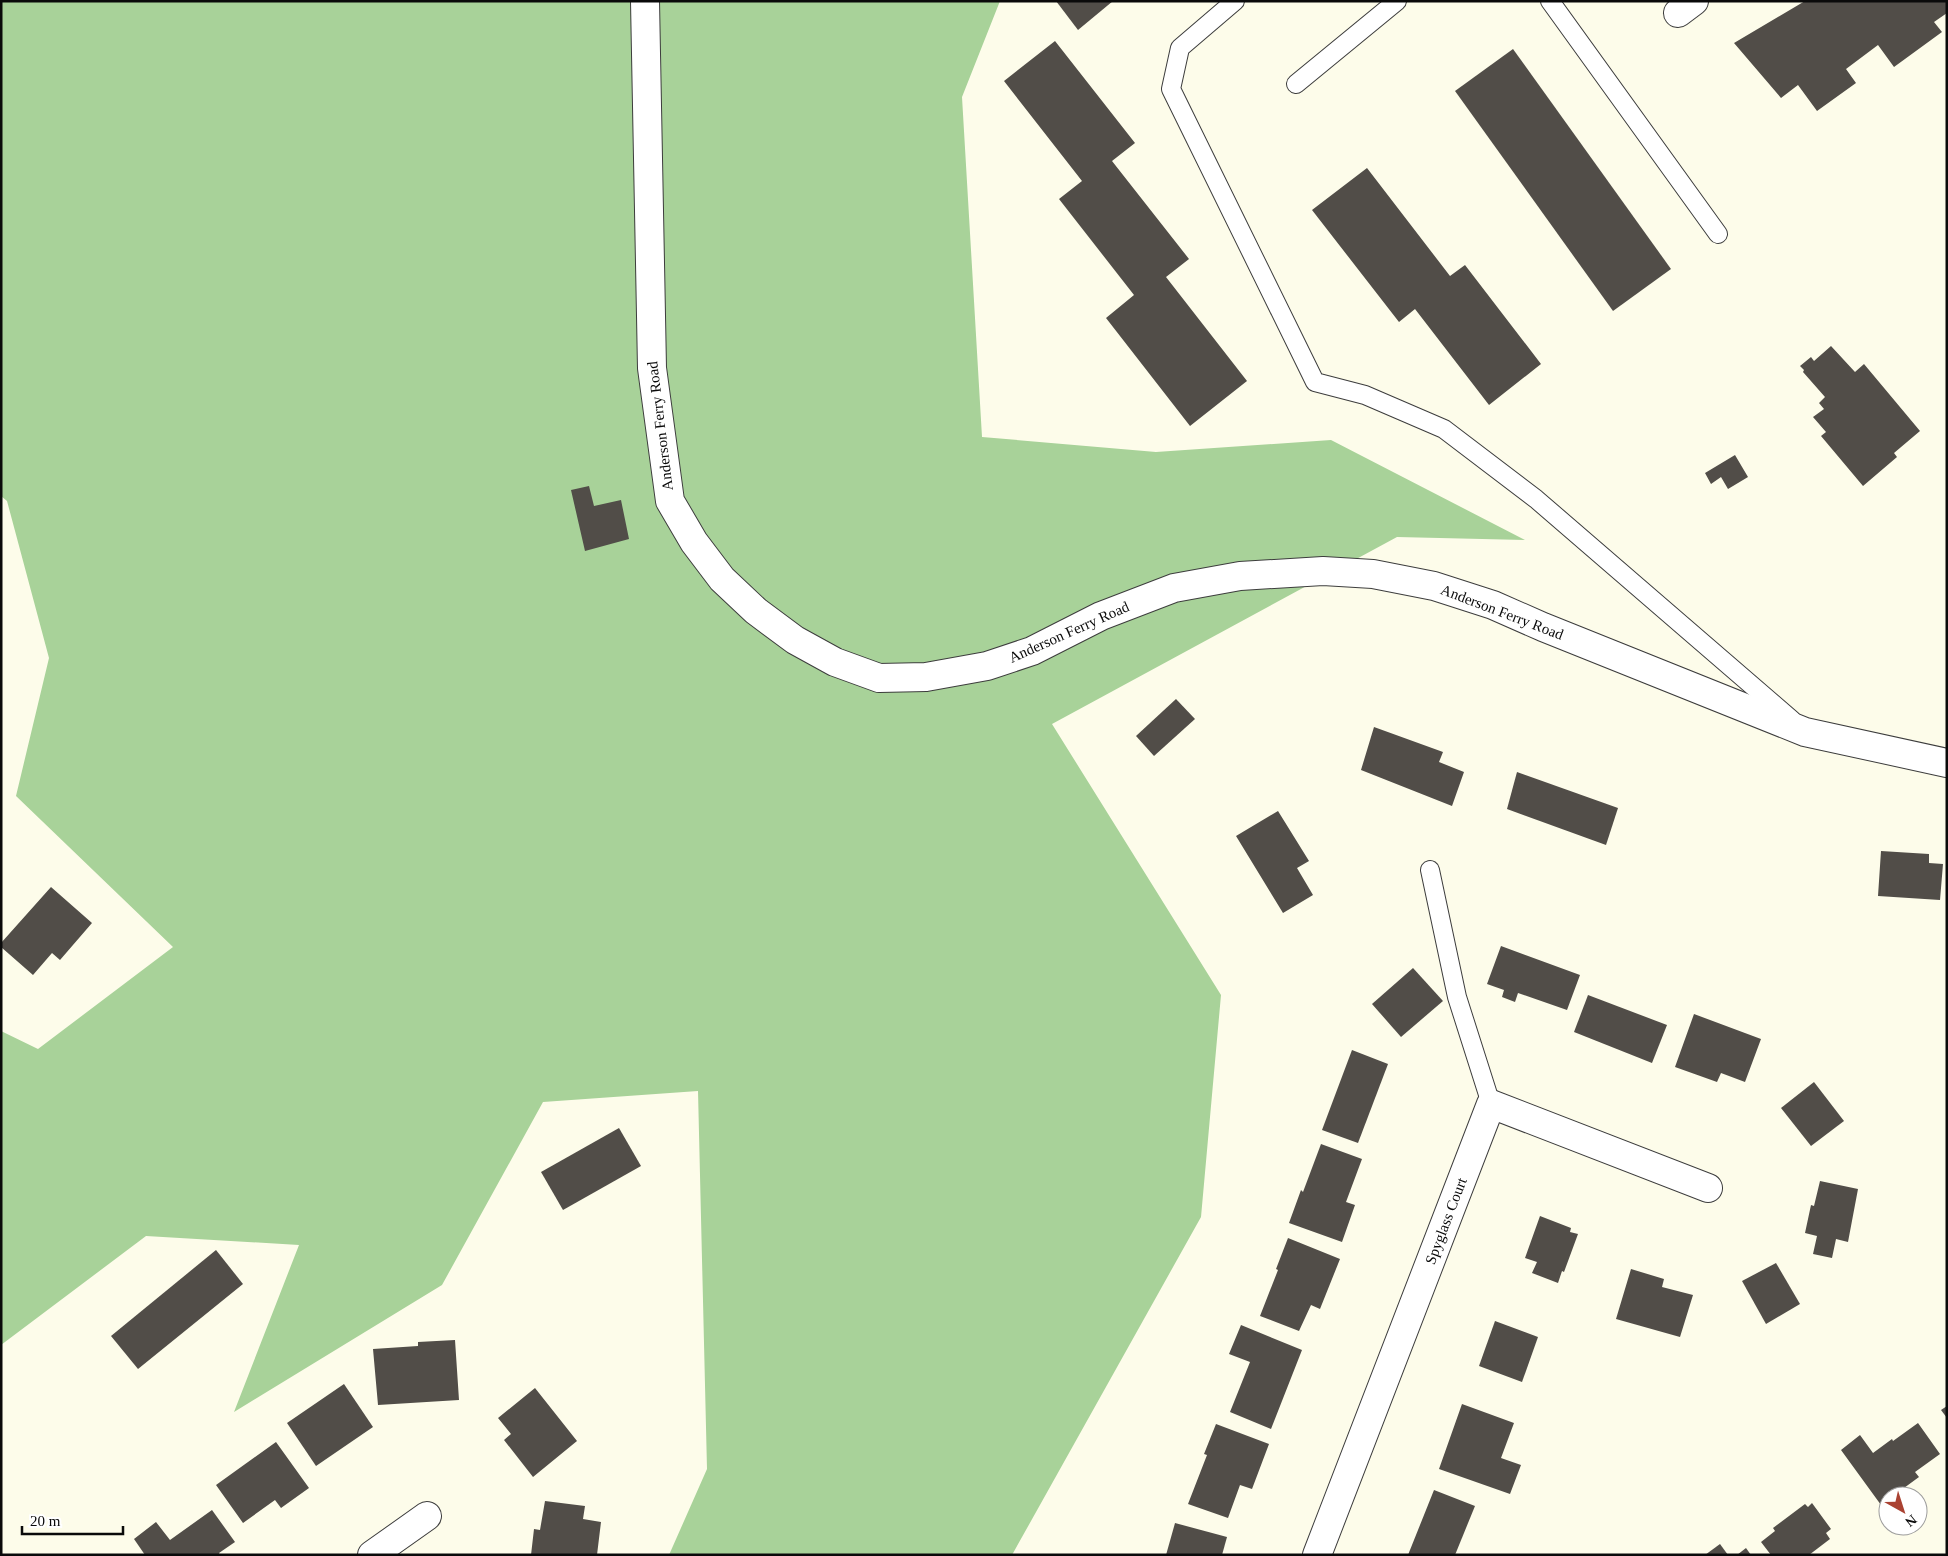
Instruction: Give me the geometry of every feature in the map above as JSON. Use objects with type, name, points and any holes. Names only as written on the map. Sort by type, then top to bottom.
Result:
[{"type":"street","name":"Anderson Ferry Road","points":[[645,1],[652,368],[670,501],[694,542],[722,579],[756,611],[795,640],[835,662],[879,678],[926,677],[987,666],[1032,651],[1101,616],[1174,588],[1240,576],[1323,571],[1373,574],[1434,586],[1493,605],[1543,627],[1805,732],[1947,763]]},
{"type":"street","points":[[1491,1104],[1708,1188]]},
{"type":"street","name":"Spyglass Court","points":[[1317,1555],[1491,1104]]},
{"type":"street","points":[[372,1555],[427,1516]]},
{"type":"lane","points":[[1235,1],[1180,48],[1171,89],[1315,382],[1365,395],[1444,430],[1536,499],[1805,732]]},
{"type":"lane","points":[[1296,84],[1397,1]]},
{"type":"lane","points":[[1550,1],[1718,234]]},
{"type":"lane","points":[[1430,870],[1457,998],[1491,1104]]},
{"type":"green space","points":[[1,1],[1000,1],[962,97],[982,437],[1156,452],[1331,440],[1525,540],[1397,537],[1052,724],[1221,995],[1201,1217],[1012,1555],[669,1555],[707,1469],[698,1091],[543,1102],[442,1285],[234,1412],[299,1245],[146,1236],[1,1345],[1,1031],[38,1049],[173,947],[16,796],[49,658],[7,501],[1,496]]},
{"type":"building","points":[[1056,1],[1113,1],[1078,30]]},
{"type":"building","points":[[1805,1],[1947,1],[1947,13],[1934,22],[1942,32],[1894,67],[1878,45],[1846,69],[1856,83],[1817,111],[1798,85],[1781,98],[1734,43]]},
{"type":"building","points":[[1055,41],[1135,143],[1112,161],[1189,259],[1166,277],[1247,381],[1190,426],[1106,318],[1134,295],[1059,199],[1082,181],[1004,81]]},
{"type":"building","points":[[1513,49],[1671,269],[1613,311],[1455,91]]},
{"type":"building","points":[[1367,168],[1450,276],[1465,265],[1541,364],[1489,405],[1415,309],[1399,322],[1312,210]]},
{"type":"building","points":[[1831,346],[1855,372],[1864,364],[1920,431],[1894,453],[1897,457],[1863,486],[1821,436],[1826,432],[1813,417],[1824,409],[1819,403],[1825,397],[1800,366],[1811,357],[1814,361]]},
{"type":"building","points":[[1735,455],[1748,477],[1728,489],[1721,477],[1711,484],[1705,473]]},
{"type":"building","points":[[589,486],[594,506],[621,500],[629,539],[585,551],[571,490]]},
{"type":"building","points":[[1176,699],[1195,719],[1154,756],[1136,736]]},
{"type":"building","points":[[1374,727],[1443,752],[1439,762],[1464,772],[1452,806],[1361,770]]},
{"type":"building","points":[[1517,772],[1618,808],[1606,845],[1507,809]]},
{"type":"building","points":[[1278,811],[1309,861],[1297,868],[1313,895],[1283,913],[1236,836]]},
{"type":"building","points":[[1881,851],[1929,854],[1929,863],[1943,864],[1940,900],[1878,896]]},
{"type":"building","points":[[51,887],[92,923],[60,960],[52,953],[33,975],[1,947],[1,943]]},
{"type":"building","points":[[1501,946],[1580,975],[1567,1010],[1518,993],[1515,1002],[1502,997],[1504,990],[1487,984]]},
{"type":"building","points":[[1413,968],[1443,1001],[1401,1037],[1372,1004]]},
{"type":"building","points":[[1588,995],[1667,1025],[1652,1063],[1574,1032]]},
{"type":"building","points":[[1694,1014],[1761,1039],[1745,1082],[1721,1073],[1717,1082],[1675,1067]]},
{"type":"building","points":[[1352,1050],[1388,1064],[1358,1143],[1322,1130]]},
{"type":"building","points":[[1814,1082],[1844,1121],[1811,1146],[1781,1108]]},
{"type":"building","points":[[619,1128],[641,1166],[563,1210],[541,1172]]},
{"type":"building","points":[[1321,1144],[1362,1159],[1346,1202],[1355,1205],[1342,1242],[1289,1223]]},
{"type":"building","points":[[1820,1181],[1858,1189],[1848,1242],[1836,1239],[1832,1258],[1813,1254],[1817,1236],[1805,1233],[1811,1205],[1814,1206]]},
{"type":"building","points":[[1540,1216],[1571,1228],[1570,1232],[1578,1234],[1558,1283],[1532,1273],[1537,1262],[1525,1258]]},
{"type":"building","points":[[1288,1238],[1340,1259],[1320,1309],[1311,1305],[1299,1331],[1260,1316]]},
{"type":"building","points":[[216,1250],[243,1284],[138,1369],[111,1336]]},
{"type":"building","points":[[1776,1263],[1800,1304],[1766,1324],[1742,1281]]},
{"type":"building","points":[[1631,1269],[1664,1279],[1662,1287],[1693,1295],[1680,1337],[1616,1319]]},
{"type":"building","points":[[1495,1321],[1538,1337],[1522,1382],[1479,1366]]},
{"type":"building","points":[[1241,1325],[1302,1350],[1271,1429],[1230,1412],[1250,1362],[1229,1354]]},
{"type":"building","points":[[455,1340],[459,1400],[378,1405],[373,1349],[418,1346],[418,1342]]},
{"type":"building","points":[[344,1384],[373,1427],[316,1466],[287,1423]]},
{"type":"building","points":[[535,1388],[577,1441],[533,1477],[504,1440],[511,1434],[498,1418]]},
{"type":"building","points":[[1462,1404],[1514,1423],[1501,1458],[1521,1465],[1510,1494],[1439,1469]]},
{"type":"building","points":[[1947,1406],[1947,1418],[1941,1410]]},
{"type":"building","points":[[1918,1423],[1940,1454],[1915,1472],[1919,1477],[1907,1486],[1878,1486],[1878,1501],[1841,1450],[1860,1435],[1873,1453],[1892,1439],[1893,1441]]},
{"type":"building","points":[[1216,1424],[1269,1444],[1252,1489],[1240,1485],[1228,1518],[1188,1504],[1207,1455],[1204,1454]]},
{"type":"building","points":[[276,1442],[309,1488],[281,1508],[275,1500],[243,1523],[216,1485]]},
{"type":"building","points":[[1434,1490],[1475,1506],[1455,1555],[1408,1555]]},
{"type":"building","points":[[545,1501],[585,1506],[583,1519],[601,1522],[597,1555],[531,1555],[534,1529],[540,1530]]},
{"type":"building","points":[[1812,1503],[1831,1529],[1826,1533],[1830,1539],[1809,1555],[1771,1555],[1761,1542],[1775,1531],[1773,1528],[1805,1504],[1808,1507]]},
{"type":"building","points":[[212,1510],[235,1542],[219,1553],[220,1555],[145,1555],[134,1539],[156,1522],[170,1540]]},
{"type":"building","points":[[1175,1523],[1227,1537],[1222,1555],[1166,1555]]},
{"type":"building","points":[[1720,1544],[1728,1555],[1705,1555]]},
{"type":"building","points":[[1746,1548],[1751,1555],[1737,1555]]}]
